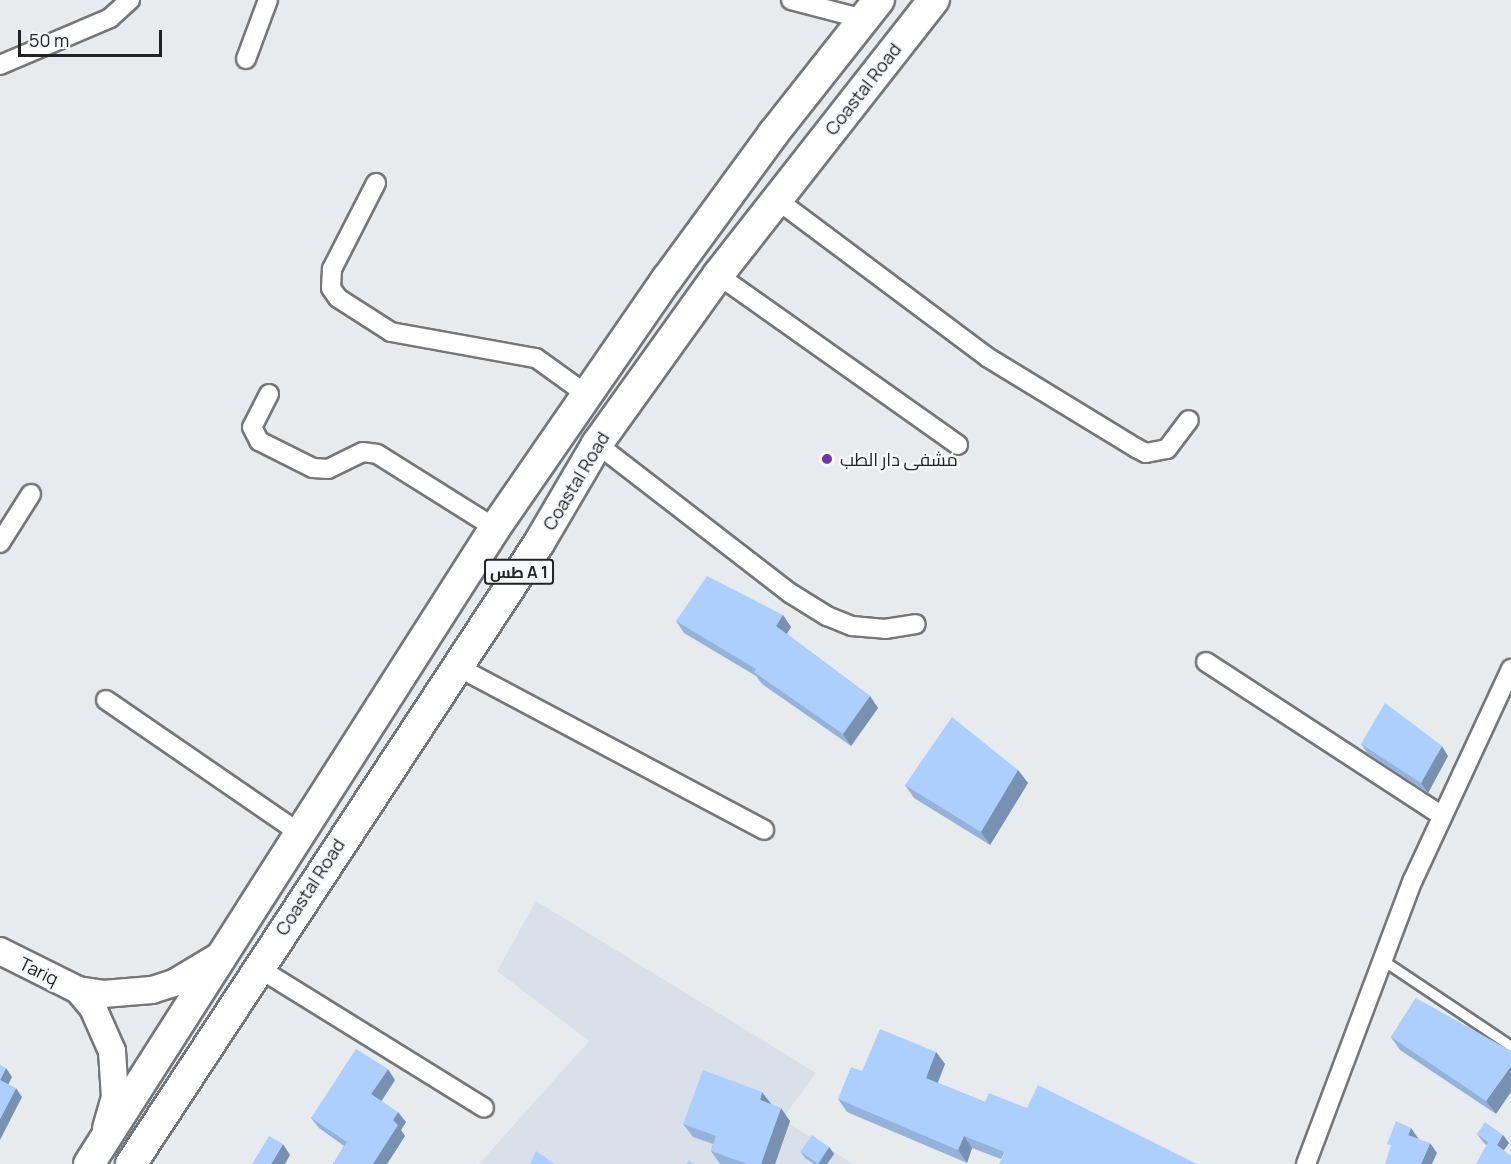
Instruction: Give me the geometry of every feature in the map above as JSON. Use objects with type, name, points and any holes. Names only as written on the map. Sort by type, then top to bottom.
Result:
[{"type":"highway","name":"Coastal Road","points":[[131,1164],[257,967],[539,543],[597,444],[776,199],[934,0]]},
{"type":"highway","name":"Coastal Road","points":[[95,1154],[495,528],[586,394],[766,144],[872,10]]},
{"type":"main road","name":"Tariq","points":[[0,951],[78,990]]},
{"type":"main road","points":[[78,990],[119,994],[152,990],[176,982],[224,953]]},
{"type":"main road","points":[[78,990],[93,1008],[112,1051],[115,1097],[95,1154]]},
{"type":"street","points":[[0,65],[110,18],[130,0]]},
{"type":"street","points":[[246,59],[268,0]]},
{"type":"street","points":[[791,0],[872,10]]},
{"type":"street","points":[[376,183],[332,269],[331,288],[338,298],[391,332],[536,358],[586,394]]},
{"type":"street","points":[[776,199],[987,357],[1136,448],[1146,453],[1167,449],[1189,420]]},
{"type":"street","points":[[718,276],[958,446]]},
{"type":"street","points":[[268,393],[252,427],[259,441],[313,468],[328,469],[363,452],[377,454],[495,528]]},
{"type":"street","points":[[597,444],[790,593],[827,616],[852,626],[885,629],[916,624]]},
{"type":"street","points":[[0,543],[31,494]]},
{"type":"street","points":[[1206,662],[1441,815]]},
{"type":"street","points":[[456,666],[764,830]]},
{"type":"street","points":[[1312,1162],[1381,959],[1441,815],[1511,669]]},
{"type":"street","points":[[106,700],[301,834]]},
{"type":"street","points":[[257,967],[484,1108]]},
{"type":"lane","points":[[1381,959],[1511,1046]]},
{"type":"shaded area","points":[[536,901],[816,1073],[782,1119],[853,1164],[479,1164],[589,1041],[497,971]]},
{"type":"building","points":[[707,576],[783,615],[776,626],[870,696],[843,734],[754,672],[756,669],[676,621]]},
{"type":"building","points":[[1385,703],[1442,746],[1421,783],[1361,744]]},
{"type":"building","points":[[952,717],[1018,770],[981,832],[905,785]]},
{"type":"building","points":[[1416,998],[1511,1051],[1511,1066],[1486,1101],[1391,1037]]},
{"type":"building","points":[[880,1029],[936,1052],[926,1078],[985,1102],[989,1093],[1027,1108],[1038,1085],[1197,1164],[999,1164],[1005,1152],[964,1136],[958,1150],[838,1099],[851,1067],[862,1071]]},
{"type":"building","points":[[356,1049],[388,1069],[371,1094],[398,1112],[393,1120],[398,1125],[373,1164],[333,1164],[347,1142],[311,1118]]},
{"type":"building","points":[[0,1065],[6,1068],[0,1080]]},
{"type":"building","points":[[703,1070],[762,1092],[760,1100],[781,1108],[761,1164],[747,1164],[711,1151],[716,1136],[683,1124]]},
{"type":"building","points":[[0,1080],[16,1088],[0,1119]]},
{"type":"building","points":[[1396,1121],[1411,1128],[1408,1135],[1430,1143],[1421,1164],[1385,1164],[1391,1145],[1387,1144]]},
{"type":"building","points":[[1485,1122],[1503,1135],[1497,1145],[1511,1156],[1511,1164],[1476,1164],[1488,1142],[1477,1134]]},
{"type":"building","points":[[812,1135],[829,1147],[818,1163],[801,1151]]},
{"type":"building","points":[[269,1136],[283,1144],[271,1164],[252,1164]]},
{"type":"building","points":[[536,1151],[555,1164],[530,1164]]},
{"type":"place","name":"مشفى دار الطب","points":[[827,459]]}]
